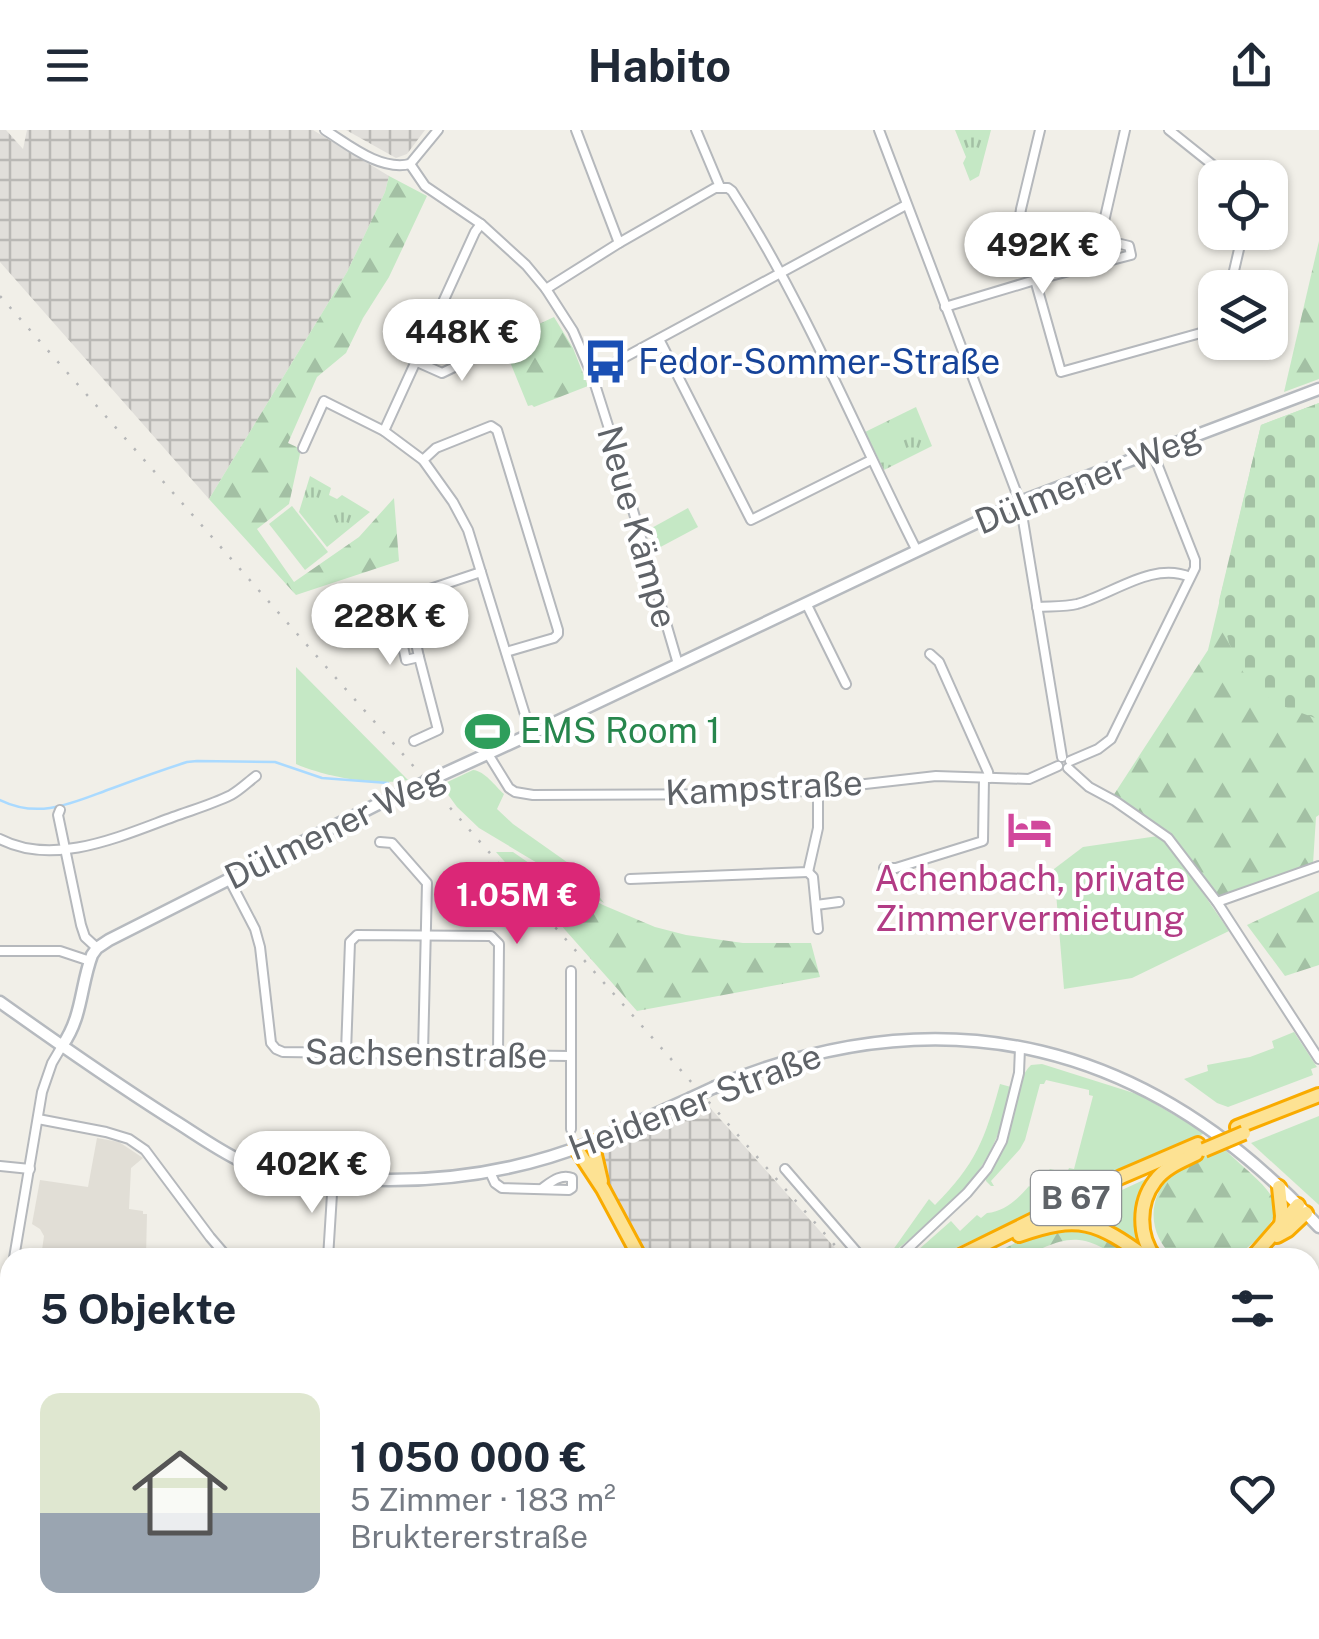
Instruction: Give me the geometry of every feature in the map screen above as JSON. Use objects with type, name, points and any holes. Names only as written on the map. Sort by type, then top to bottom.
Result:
[{"type":"highway","name":"B 67","points":[[994,1248],[1104,1192],[1319,1095]]},
{"type":"highway","name":"B 67","points":[[1240,1130],[1319,1103]]},
{"type":"highway","points":[[592,1142],[602,1189]]},
{"type":"highway","points":[[1150,1248],[1141,1220],[1147,1194],[1164,1172],[1201,1147]]},
{"type":"highway","name":"B 67","points":[[976,1248],[1121,1176],[1201,1147]]},
{"type":"highway","points":[[576,1148],[634,1248]]},
{"type":"highway","points":[[1279,1187],[1281,1226]]},
{"type":"highway","points":[[1261,1248],[1302,1209]]},
{"type":"highway","points":[[1266,1242],[1288,1230],[1302,1209]]},
{"type":"highway","points":[[1019,1235],[1056,1222],[1086,1224],[1133,1248]]},
{"type":"street","points":[[325,130],[389,164],[410,164],[438,130]]},
{"type":"street","points":[[576,130],[620,243]]},
{"type":"street","points":[[696,130],[720,187]]},
{"type":"street","points":[[878,130],[1020,502],[1064,763],[1089,787],[1168,838],[1217,902],[1319,1059]]},
{"type":"street","points":[[1040,130],[1020,223],[1061,372],[1198,334]]},
{"type":"street","points":[[1094,264],[1126,130]]},
{"type":"street","points":[[1169,130],[1206,160]]},
{"type":"street","name":"Neue Kämpe","points":[[410,164],[425,186],[482,224],[526,265],[573,331],[592,375],[678,664]]},
{"type":"street","points":[[546,289],[720,187],[732,191],[809,329],[917,551]]},
{"type":"street","points":[[592,375],[906,205]]},
{"type":"street","points":[[384,431],[482,224]]},
{"type":"street","points":[[945,307],[1131,255],[1129,246],[1100,239]]},
{"type":"street","points":[[659,339],[751,520],[871,460]]},
{"type":"street","points":[[416,362],[442,373],[506,342]]},
{"type":"street","name":"Dülmener Weg","points":[[97,948],[382,802],[1020,502],[1319,389]]},
{"type":"street","points":[[303,448],[324,402],[384,431],[423,460],[468,530],[531,734]]},
{"type":"street","points":[[423,460],[436,448],[491,426],[498,430],[558,630],[554,638],[506,652]]},
{"type":"street","points":[[1037,607],[1074,605],[1160,572],[1180,572],[1190,577],[1195,560],[1152,451]]},
{"type":"street","points":[[414,740],[438,730],[419,656],[406,660],[395,596],[406,598],[482,572]]},
{"type":"street","name":"Kampstraße","points":[[488,754],[509,788],[533,795],[777,794],[936,776],[1028,778],[1098,749],[1111,738],[1190,577]]},
{"type":"street","points":[[806,603],[846,684]]},
{"type":"street","points":[[884,868],[896,868],[982,841],[988,772],[939,662],[930,654]]},
{"type":"street","points":[[0,838],[23,846],[65,849],[106,840],[202,807],[232,794],[256,776]]},
{"type":"street","points":[[808,872],[818,828],[818,790]]},
{"type":"street","points":[[16,1248],[47,1077],[72,1032],[90,961],[97,948],[85,937],[81,926],[60,810]]},
{"type":"street","points":[[380,842],[392,843],[427,883],[423,1053]]},
{"type":"street","points":[[1217,902],[1319,866]]},
{"type":"street","points":[[630,879],[808,872],[813,877],[818,929]]},
{"type":"street","name":"Sachsenstraße","points":[[230,879],[255,929],[266,984],[270,1043],[276,1050],[570,1056]]},
{"type":"street","points":[[816,905],[839,902]]},
{"type":"street","points":[[346,1052],[350,942],[357,936],[491,936],[499,944],[498,1055]]},
{"type":"street","points":[[0,951],[60,951],[90,961]]},
{"type":"street","name":"Sachsenstraße","points":[[571,971],[571,1130]]},
{"type":"street","name":"Heidener Straße","points":[[0,1002],[145,1102],[242,1161],[282,1173],[372,1181],[490,1172],[576,1148],[715,1086],[816,1052],[869,1042],[933,1038],[1020,1048],[1074,1061],[1160,1096],[1235,1146],[1319,1227]]},
{"type":"street","points":[[909,1248],[968,1194],[987,1169],[1002,1141],[1019,1073],[1020,1048]]},
{"type":"street","points":[[38,1119],[106,1132],[129,1139],[146,1150],[220,1248]]},
{"type":"street","points":[[0,1166],[30,1169]]},
{"type":"street","points":[[785,1168],[853,1248]]},
{"type":"street","name":"Heidener Straße","points":[[490,1172],[495,1184],[502,1188],[541,1189]]},
{"type":"street","points":[[329,1248],[333,1178]]},
{"type":"shaded area","points":[[0,130],[6,130],[23,149],[27,130],[313,130],[389,176],[347,272],[209,499],[0,262]]},
{"type":"shaded area","points":[[346,130],[425,130],[407,154],[396,158]]},
{"type":"shaded area","points":[[705,1102],[835,1248],[643,1248],[605,1179],[606,1146]]},
{"type":"shaded area","points":[[97,1138],[119,1142],[143,1158],[131,1168],[129,1209],[147,1214],[146,1248],[42,1248],[44,1236],[32,1224],[40,1180],[88,1187]]},
{"type":"green space","points":[[955,130],[991,130],[979,176],[970,181],[963,163],[966,157]]},
{"type":"green space","points":[[389,176],[427,196],[389,277],[346,353],[317,377],[288,443],[301,449],[289,504],[257,529],[294,582],[359,537],[394,498],[399,561],[296,595],[209,499],[347,272]]},
{"type":"green space","points":[[1319,241],[1319,379],[1284,392]]},
{"type":"green space","points":[[554,317],[573,348],[588,386],[528,406],[506,352],[509,338]]},
{"type":"green space","points":[[1319,403],[1319,815],[1313,864],[1217,899],[1171,833],[1113,796],[1208,650],[1261,425]]},
{"type":"green space","points":[[1319,403],[1318,719],[1274,703],[1243,672],[1229,643],[1219,601],[1261,425]]},
{"type":"green space","points":[[916,407],[932,446],[884,470],[865,432]]},
{"type":"green space","points":[[310,476],[331,488],[329,495],[337,499],[342,495],[370,512],[327,547],[299,512]]},
{"type":"green space","points":[[292,506],[328,552],[305,570],[269,524]]},
{"type":"green space","points":[[688,508],[698,527],[653,551],[648,530]]},
{"type":"green space","points":[[296,667],[408,780],[351,779],[296,764]]},
{"type":"green space","points":[[473,770],[486,776],[504,794],[497,809],[581,872],[604,903],[479,828],[457,807],[441,785]]},
{"type":"green space","points":[[1158,836],[1172,848],[1229,931],[1132,978],[1064,989],[1054,869],[1083,847]]},
{"type":"green space","points":[[496,852],[513,852],[603,905],[655,927],[743,943],[811,943],[820,977],[637,1011]]},
{"type":"green space","points":[[1319,891],[1319,965],[1285,976],[1247,925]]},
{"type":"green space","points":[[1294,1032],[1317,1067],[1311,1069],[1313,1075],[1228,1107],[1184,1079],[1208,1071],[1207,1065],[1274,1048],[1272,1041]]},
{"type":"green space","points":[[1042,1064],[1140,1095],[1205,1133],[956,1248],[920,1248],[951,1221],[960,1231],[977,1215],[981,1218],[1000,1210],[1029,1186],[1033,1189],[1050,1169],[1067,1173],[1069,1168],[1074,1169],[1093,1096],[1089,1090],[1046,1080],[1040,1084],[1020,1149],[991,1181],[994,1186],[986,1181],[1009,1133],[1022,1079],[1031,1065]]},
{"type":"green space","points":[[1000,1084],[1011,1087],[999,1130],[983,1164],[959,1194],[905,1243],[894,1248],[929,1199],[935,1205],[960,1177],[984,1136]]},
{"type":"green space","points":[[1319,1116],[1319,1205],[1251,1143]]},
{"type":"green space","points":[[1225,1150],[1257,1179],[1274,1202],[1269,1225],[1247,1248],[1165,1248],[1160,1240],[1154,1209],[1161,1188],[1174,1174],[1202,1157]]},
{"type":"green space","points":[[1148,1178],[1148,1248],[1138,1248],[1098,1223],[1063,1217]]},
{"type":"green space","points":[[1058,1228],[1098,1236],[1119,1248],[1071,1240],[1042,1248],[1005,1248]]},
{"type":"waterway","points":[[0,800],[29,809],[57,807],[197,761],[275,762],[322,778],[388,783]]},
{"type":"railway","points":[[0,296],[837,1248]]},
{"type":"place","name":"Fedor-Sommer-Straße","points":[[605,362]]},
{"type":"place","name":"EMS Room 1","points":[[487,731]]},
{"type":"place","name":"Achenbach, private Zimmervermietung","points":[[1030,829]]}]
